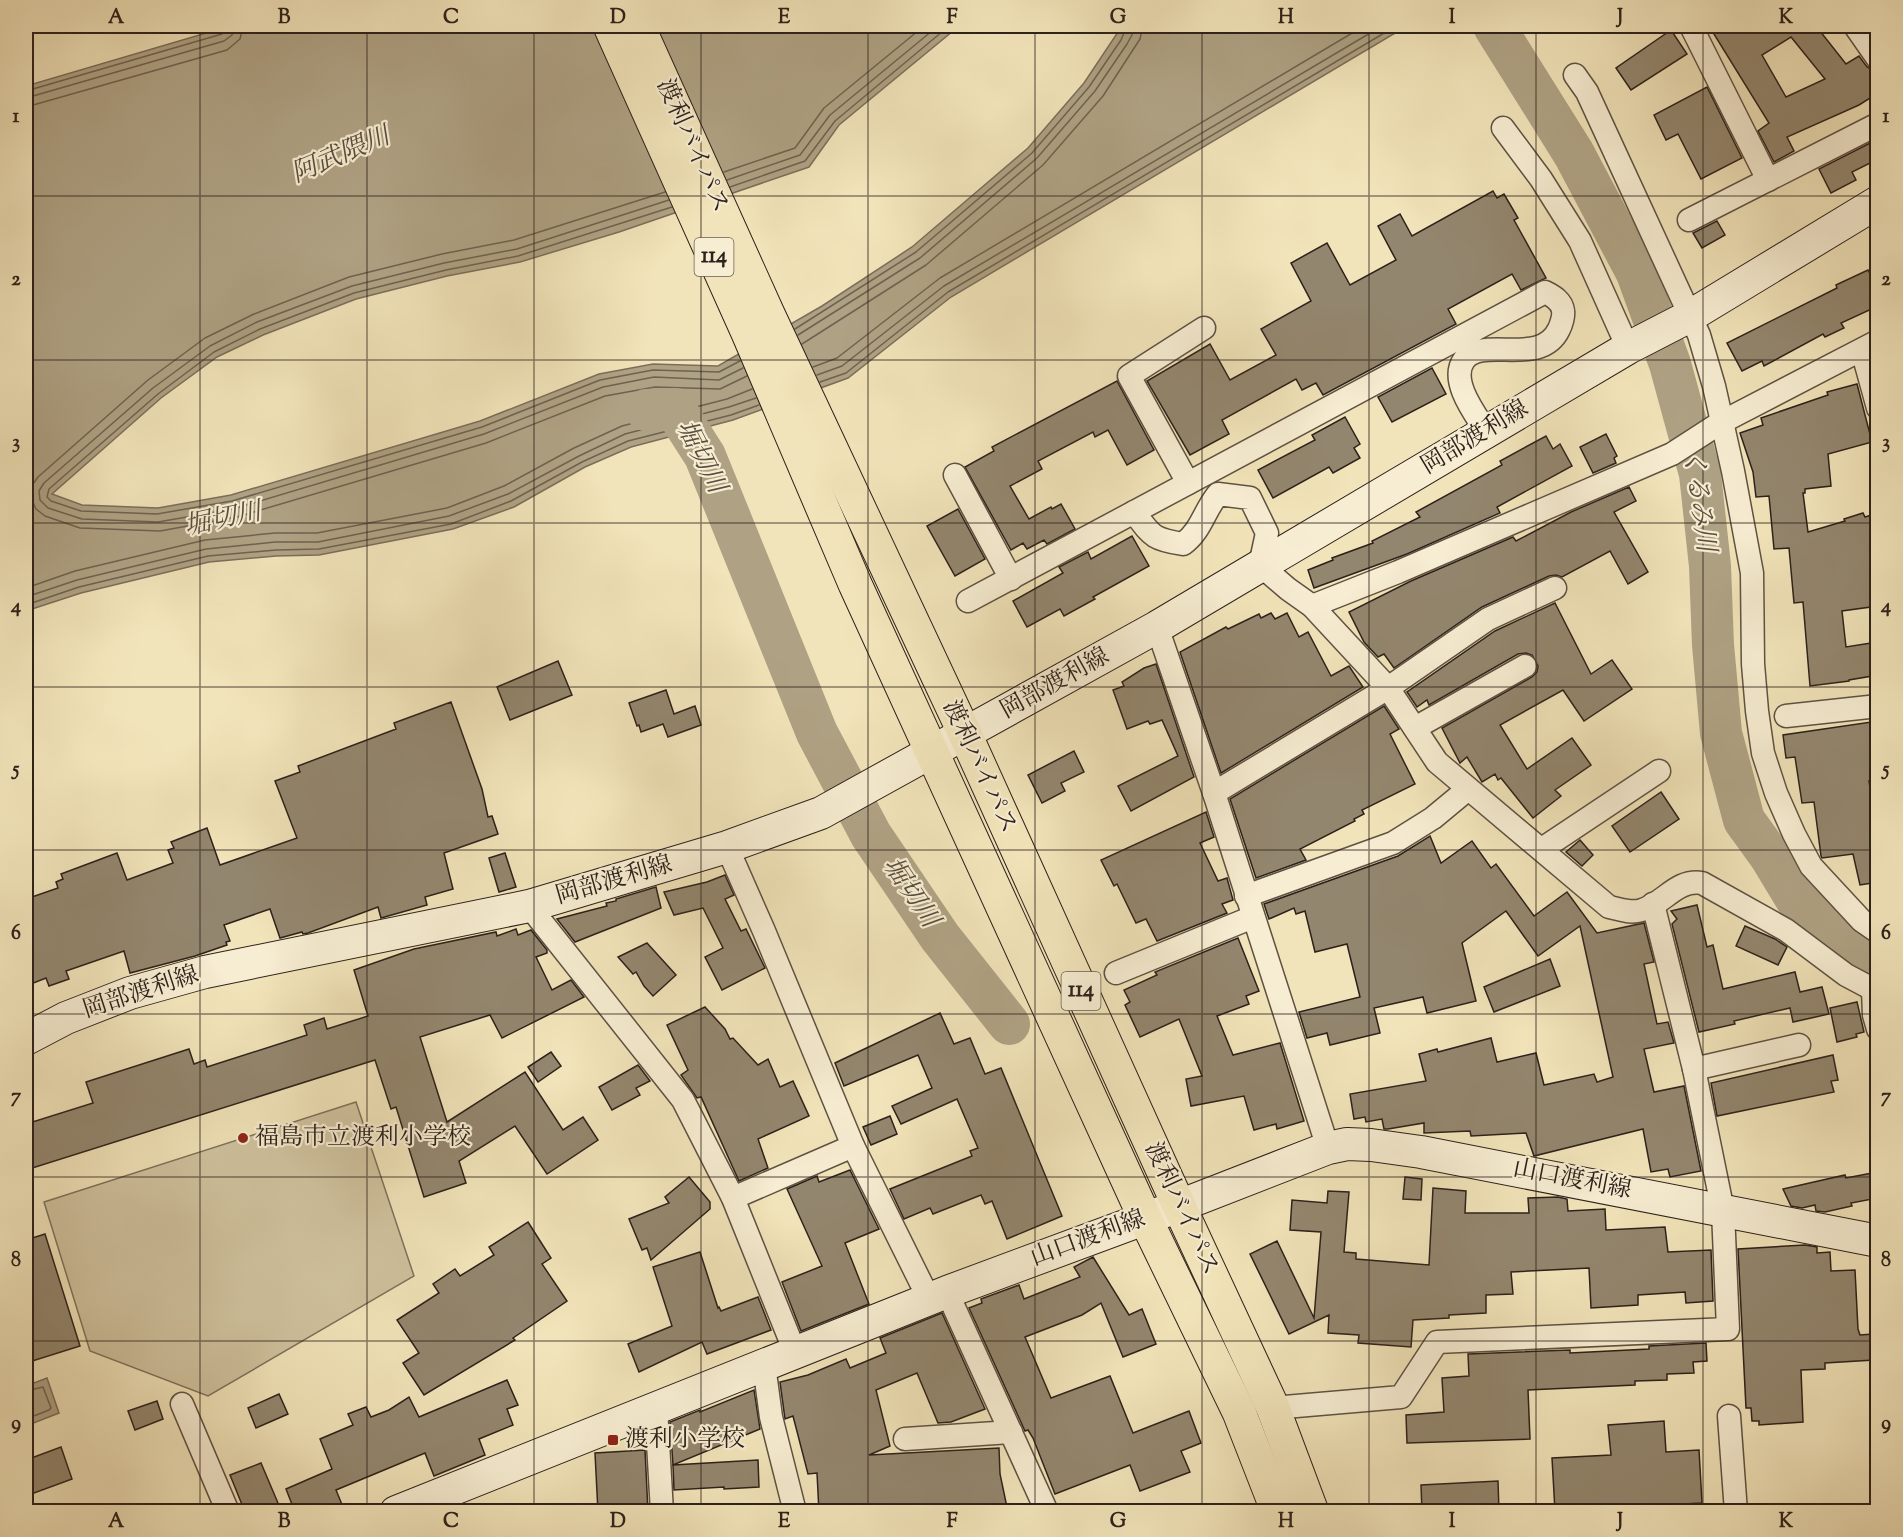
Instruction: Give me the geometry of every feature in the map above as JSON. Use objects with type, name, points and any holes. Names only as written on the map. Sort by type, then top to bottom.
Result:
[{"type":"highway","name":"渡利バイパス","points":[[610,26],[748,333],[855,584],[1145,1218],[1239,1412],[1278,1512]]},
{"type":"highway","name":"渡利バイパス","points":[[638,26],[768,314],[965,735],[1273,1408],[1312,1512]]},
{"type":"main road","name":"岡部渡利線","points":[[26,1039],[66,1018],[130,993],[205,972],[529,906],[727,847],[821,813],[1157,627],[1486,431],[1633,346],[1690,316],[1878,202]]},
{"type":"main road","name":"山口渡利線","points":[[396,1512],[938,1295],[1328,1148],[1347,1144],[1371,1145],[1480,1162],[1878,1241]]},
{"type":"street","points":[[1691,26],[1768,180]]},
{"type":"street","points":[[1855,26],[1878,58]]},
{"type":"street","points":[[1575,75],[1587,92],[1699,335],[1721,423],[1752,573],[1757,711],[1764,753],[1776,794],[1811,866],[1862,921],[1878,932]]},
{"type":"street","points":[[1689,220],[1878,124]]},
{"type":"street","points":[[1503,128],[1541,179],[1580,240],[1633,346]]},
{"type":"street","points":[[968,602],[1545,292],[1557,298],[1563,311],[1561,327],[1554,339],[1542,347],[1477,351],[1464,360],[1460,372],[1462,392],[1486,431]]},
{"type":"street","points":[[1188,483],[1129,376],[1204,328]]},
{"type":"street","points":[[1312,606],[1398,572],[1672,454],[1721,423],[1870,346],[1878,408]]},
{"type":"street","points":[[955,475],[1011,579]]},
{"type":"street","points":[[1134,513],[1152,536],[1167,542],[1183,544],[1194,536],[1209,505],[1218,494],[1250,498],[1267,533],[1260,565],[1312,606],[1388,688],[1437,762],[1468,789],[1609,906],[1627,911],[1645,910],[1681,885],[1693,882],[1702,883],[1786,930],[1846,975],[1875,991],[1874,1015],[1878,1029]]},
{"type":"street","points":[[1214,793],[1388,688],[1488,619],[1555,588]]},
{"type":"street","points":[[1157,627],[1214,793],[1328,1148]]},
{"type":"street","points":[[1414,729],[1525,666]]},
{"type":"street","points":[[1786,716],[1878,706]]},
{"type":"street","points":[[1542,849],[1659,771]]},
{"type":"street","points":[[1116,973],[1250,907],[1393,843],[1433,818],[1468,789]]},
{"type":"street","points":[[727,847],[853,1146],[938,1295],[1011,1432],[1045,1511]]},
{"type":"street","points":[[1273,1408],[1401,1397],[1437,1342],[1728,1329],[1723,1211],[1694,1070],[1653,904]]},
{"type":"street","points":[[529,906],[683,1100],[733,1198],[795,1352]]},
{"type":"street","points":[[1694,1070],[1799,1045]]},
{"type":"street","points":[[733,1198],[853,1146]]},
{"type":"street","points":[[764,1365],[771,1416],[795,1512]]},
{"type":"street","points":[[182,1404],[228,1512]]},
{"type":"street","points":[[656,1408],[662,1512]]},
{"type":"street","points":[[1729,1416],[1736,1512]]},
{"type":"street","points":[[905,1439],[1011,1432]]},
{"type":"shaded area","points":[[356,1102],[414,1276],[208,1396],[90,1351],[44,1202]]},
{"type":"water","name":"阿武隈川","points":[[230,26],[959,26],[839,125],[809,167],[619,232],[520,262],[447,276],[356,299],[263,335],[217,357],[161,398],[52,494],[82,505],[158,508],[231,495],[480,421],[599,374],[653,364],[718,366],[822,306],[912,247],[1028,148],[1084,83],[1122,26],[1407,26],[951,297],[848,378],[733,420],[631,447],[585,467],[514,507],[453,529],[319,555],[209,562],[81,593],[26,611],[26,86]]},
{"type":"water","points":[[47,1378],[59,1413],[26,1426],[26,1386]]},
{"type":"building","points":[[1709,26],[1816,26],[1846,64],[1859,56],[1867,67],[1877,72],[1878,93],[1859,105],[1787,137],[1794,151],[1774,162],[1758,131],[1769,123]],"holes":[[[1791,37],[1825,79],[1786,97],[1762,55]]]},
{"type":"building","points":[[1671,30],[1687,54],[1631,90],[1616,68]]},
{"type":"building","points":[[1707,87],[1742,158],[1701,179],[1678,134],[1666,140],[1654,115]]},
{"type":"building","points":[[1878,139],[1878,159],[1852,172],[1856,180],[1831,193],[1819,169]]},
{"type":"building","points":[[1493,191],[1497,198],[1504,194],[1518,218],[1514,220],[1546,278],[1521,290],[1512,274],[1448,309],[1456,324],[1323,395],[1316,383],[1302,390],[1296,379],[1222,420],[1229,434],[1190,455],[1147,381],[1210,344],[1230,380],[1276,355],[1261,329],[1311,301],[1291,263],[1327,243],[1350,285],[1396,260],[1378,226],[1400,214],[1412,236]]},
{"type":"building","points":[[1717,221],[1725,235],[1702,248],[1693,233]]},
{"type":"building","points":[[1868,270],[1878,289],[1878,306],[1841,323],[1844,328],[1825,337],[1823,334],[1764,366],[1762,361],[1742,371],[1727,343]]},
{"type":"building","points":[[1432,368],[1446,394],[1392,422],[1378,397]]},
{"type":"building","points":[[1117,381],[1154,450],[1127,465],[1108,430],[1095,437],[1093,432],[1038,461],[1042,469],[1010,486],[1029,519],[1061,504],[1075,529],[1047,544],[1044,540],[1027,549],[1023,543],[1011,550],[965,467],[994,451],[992,447]]},
{"type":"building","points":[[1857,384],[1872,442],[1828,454],[1831,486],[1805,489],[1803,493],[1808,532],[1863,513],[1865,517],[1878,513],[1878,606],[1842,611],[1846,647],[1878,642],[1878,675],[1810,686],[1803,602],[1794,603],[1789,548],[1774,549],[1769,496],[1756,497],[1753,472],[1740,433],[1763,425],[1761,418],[1828,395],[1827,392]]},
{"type":"building","points":[[1345,417],[1360,444],[1354,448],[1360,458],[1333,473],[1329,467],[1273,498],[1258,470],[1315,440],[1312,435]]},
{"type":"building","points":[[1606,434],[1617,456],[1614,458],[1616,463],[1593,473],[1580,447]]},
{"type":"building","points":[[1546,436],[1553,449],[1560,444],[1572,466],[1497,507],[1500,513],[1407,554],[1314,588],[1308,570],[1333,560],[1332,558],[1373,543],[1372,541],[1420,517],[1416,512],[1502,465],[1500,461]]},
{"type":"building","points":[[1629,487],[1636,501],[1614,512],[1648,572],[1628,584],[1610,551],[1562,577],[1549,576],[1482,607],[1394,668],[1384,654],[1378,657],[1364,642],[1349,612],[1411,581],[1513,537],[1516,541],[1571,512]]},
{"type":"building","points":[[958,509],[985,559],[955,576],[927,526]]},
{"type":"building","points":[[1132,536],[1149,566],[1064,616],[1060,609],[1027,627],[1013,601],[1063,573],[1059,567],[1088,552],[1091,559]]},
{"type":"building","points":[[1555,603],[1591,674],[1612,660],[1632,689],[1584,721],[1563,690],[1500,725],[1527,769],[1572,738],[1591,765],[1555,790],[1561,796],[1533,818],[1501,778],[1498,780],[1495,774],[1482,782],[1467,757],[1460,763],[1442,728],[1532,677],[1537,672],[1538,666],[1532,655],[1518,654],[1429,705],[1427,700],[1417,707],[1407,692],[1495,631]]},
{"type":"building","points":[[1271,613],[1275,619],[1287,613],[1299,637],[1308,632],[1331,676],[1349,666],[1363,687],[1221,773],[1180,652],[1226,627],[1228,629],[1259,614],[1261,618]]},
{"type":"building","points":[[558,661],[572,695],[510,720],[497,687]]},
{"type":"building","points":[[1156,664],[1194,777],[1131,811],[1118,786],[1178,756],[1162,720],[1150,724],[1148,721],[1127,729],[1113,690],[1124,686],[1122,682],[1144,668]]},
{"type":"building","points":[[666,690],[674,714],[695,706],[701,725],[668,737],[663,724],[641,732],[629,703]]},
{"type":"building","points":[[451,702],[482,789],[488,817],[492,816],[498,834],[444,853],[453,889],[425,897],[427,905],[381,918],[378,907],[308,933],[303,934],[302,932],[280,938],[270,909],[224,925],[230,941],[226,942],[227,945],[195,956],[130,973],[124,951],[66,971],[69,979],[49,986],[46,978],[26,986],[26,899],[58,888],[56,882],[63,879],[61,874],[117,853],[127,880],[173,863],[168,850],[174,848],[171,842],[207,828],[220,865],[297,838],[275,781],[300,772],[298,766],[396,729],[394,723]]},
{"type":"building","points":[[1384,706],[1399,729],[1390,734],[1415,784],[1362,810],[1364,814],[1354,819],[1355,821],[1300,849],[1306,860],[1256,878],[1230,799]]},
{"type":"building","points":[[1878,721],[1878,780],[1869,781],[1876,828],[1878,828],[1878,882],[1860,885],[1853,854],[1822,858],[1814,802],[1802,803],[1795,757],[1786,758],[1783,735]]},
{"type":"building","points":[[1074,751],[1084,772],[1061,783],[1065,791],[1042,803],[1028,775]]},
{"type":"building","points":[[1661,792],[1679,819],[1630,852],[1612,826]]},
{"type":"building","points":[[1206,812],[1214,837],[1200,843],[1218,881],[1227,878],[1233,900],[1222,904],[1227,913],[1157,941],[1146,919],[1136,923],[1117,884],[1114,886],[1101,860]]},
{"type":"building","points":[[1430,836],[1441,863],[1472,841],[1491,868],[1496,864],[1534,916],[1567,892],[1597,933],[1644,923],[1654,962],[1644,964],[1657,1024],[1668,1022],[1674,1043],[1644,1049],[1654,1092],[1684,1086],[1701,1171],[1670,1177],[1668,1169],[1651,1172],[1643,1129],[1534,1156],[1526,1133],[1471,1136],[1470,1131],[1424,1133],[1424,1123],[1384,1129],[1382,1119],[1366,1122],[1365,1117],[1354,1119],[1350,1094],[1426,1081],[1419,1054],[1437,1049],[1438,1052],[1491,1038],[1497,1062],[1536,1053],[1544,1085],[1594,1074],[1597,1082],[1613,1077],[1580,926],[1538,956],[1506,911],[1462,943],[1476,1001],[1427,1013],[1423,997],[1374,1008],[1380,1033],[1330,1045],[1327,1033],[1307,1038],[1299,1012],[1360,997],[1347,944],[1315,952],[1305,911],[1296,914],[1294,908],[1269,919],[1264,904],[1398,856]]},
{"type":"building","points":[[1580,840],[1593,855],[1582,866],[1566,852]]},
{"type":"building","points":[[505,853],[516,887],[499,892],[489,858]]},
{"type":"building","points":[[725,875],[734,895],[725,899],[741,931],[746,929],[765,968],[722,990],[705,957],[723,948],[703,908],[674,915],[664,892],[707,882]]},
{"type":"building","points":[[656,887],[661,908],[575,942],[557,919],[607,906],[606,903],[616,901],[616,899]]},
{"type":"building","points":[[1697,905],[1707,947],[1713,945],[1723,989],[1795,972],[1800,992],[1822,987],[1829,1014],[1793,1022],[1790,1008],[1699,1032],[1672,924],[1677,919],[1671,911]]},
{"type":"building","points":[[1745,926],[1787,947],[1778,965],[1736,946]]},
{"type":"building","points":[[516,929],[518,935],[531,930],[547,950],[547,953],[536,957],[552,990],[571,980],[584,997],[502,1038],[490,1015],[420,1037],[447,1122],[525,1072],[563,1130],[583,1117],[598,1140],[547,1174],[515,1126],[459,1161],[466,1183],[424,1197],[396,1107],[391,1109],[375,1060],[26,1170],[26,1124],[93,1103],[86,1082],[189,1049],[194,1064],[205,1060],[207,1067],[307,1035],[304,1025],[324,1018],[327,1029],[368,1016],[354,970],[414,949],[496,932],[497,936]]},
{"type":"building","points":[[1238,938],[1259,991],[1246,996],[1249,1004],[1217,1016],[1233,1055],[1280,1043],[1304,1121],[1277,1129],[1276,1124],[1254,1130],[1244,1096],[1191,1106],[1186,1079],[1202,1076],[1179,1019],[1140,1037],[1125,1005],[1130,1002],[1124,990],[1157,975],[1155,972]]},
{"type":"building","points":[[647,943],[676,975],[653,996],[636,972],[633,974],[618,957]]},
{"type":"building","points":[[1550,959],[1560,986],[1494,1012],[1484,987]]},
{"type":"building","points":[[1857,1002],[1864,1032],[1856,1034],[1857,1037],[1837,1042],[1830,1008]]},
{"type":"building","points":[[705,1007],[725,1029],[730,1039],[733,1038],[758,1065],[768,1059],[780,1087],[793,1081],[809,1116],[758,1139],[768,1168],[739,1181],[701,1097],[697,1098],[681,1075],[688,1070],[667,1025]]},
{"type":"building","points":[[940,1013],[954,1044],[970,1038],[985,1074],[1001,1068],[1062,1216],[1007,1239],[992,1201],[985,1204],[981,1195],[933,1214],[930,1208],[904,1219],[890,1189],[972,1156],[970,1151],[978,1148],[957,1099],[901,1124],[892,1106],[932,1088],[918,1055],[844,1086],[835,1063]]},
{"type":"building","points":[[551,1052],[561,1066],[538,1082],[528,1067]]},
{"type":"building","points":[[1833,1055],[1838,1080],[1831,1081],[1834,1092],[1717,1116],[1711,1083]]},
{"type":"building","points":[[638,1065],[650,1081],[636,1088],[640,1095],[612,1110],[599,1087]]},
{"type":"building","points":[[890,1116],[897,1134],[871,1145],[863,1127]]},
{"type":"building","points":[[850,1170],[879,1229],[845,1243],[869,1304],[801,1331],[782,1282],[822,1266],[787,1189],[817,1176],[819,1182]]},
{"type":"building","points":[[1878,1172],[1878,1198],[1851,1203],[1852,1206],[1825,1212],[1816,1211],[1815,1205],[1802,1208],[1791,1206],[1783,1189],[1845,1175],[1846,1178]]},
{"type":"building","points":[[689,1177],[710,1202],[710,1209],[651,1260],[647,1248],[642,1250],[629,1219],[669,1203],[665,1197]]},
{"type":"building","points":[[1405,1177],[1422,1179],[1421,1200],[1403,1199]]},
{"type":"building","points":[[1433,1188],[1466,1191],[1465,1213],[1529,1213],[1528,1198],[1558,1197],[1567,1199],[1568,1211],[1605,1209],[1606,1230],[1665,1227],[1668,1252],[1711,1250],[1713,1301],[1686,1303],[1685,1292],[1638,1295],[1638,1305],[1591,1308],[1589,1268],[1511,1272],[1513,1294],[1486,1295],[1486,1313],[1413,1320],[1411,1347],[1358,1343],[1359,1335],[1328,1333],[1329,1315],[1289,1334],[1250,1254],[1277,1241],[1314,1318],[1321,1232],[1290,1230],[1292,1200],[1327,1203],[1328,1191],[1349,1192],[1344,1252],[1356,1253],[1356,1259],[1429,1265]]},
{"type":"building","points":[[528,1222],[551,1258],[542,1264],[567,1301],[513,1338],[515,1340],[424,1395],[403,1363],[419,1353],[397,1320],[439,1293],[433,1284],[455,1269],[460,1276],[494,1255],[489,1247]]},
{"type":"building","points":[[45,1234],[80,1346],[26,1363],[26,1240]]},
{"type":"building","points":[[1805,1245],[1817,1247],[1817,1253],[1830,1252],[1831,1271],[1855,1270],[1858,1329],[1860,1335],[1873,1334],[1874,1360],[1825,1363],[1825,1369],[1801,1370],[1803,1422],[1759,1425],[1759,1421],[1752,1421],[1751,1408],[1746,1408],[1738,1249]]},
{"type":"building","points":[[700,1252],[718,1308],[721,1311],[758,1297],[771,1330],[707,1354],[702,1342],[639,1372],[628,1344],[672,1326],[653,1267]]},
{"type":"building","points":[[1093,1257],[1129,1315],[1142,1309],[1156,1344],[1123,1357],[1101,1303],[1082,1315],[1025,1337],[1051,1398],[1110,1376],[1133,1433],[1189,1411],[1201,1443],[1181,1451],[1190,1472],[1140,1491],[1130,1465],[1055,1494],[1033,1438],[1028,1430],[1025,1431],[969,1308],[982,1303],[981,1299],[1019,1285],[1024,1299],[1080,1277],[1074,1267]]},
{"type":"building","points":[[942,1313],[985,1409],[951,1422],[938,1423],[917,1373],[876,1390],[890,1446],[869,1455],[999,1448],[1000,1474],[1008,1512],[819,1512],[817,1473],[808,1474],[793,1416],[785,1419],[780,1382],[808,1375],[846,1359],[850,1368],[886,1353],[880,1338]]},
{"type":"building","points":[[1706,1343],[1707,1361],[1693,1362],[1694,1373],[1667,1374],[1667,1380],[1635,1381],[1635,1385],[1528,1390],[1530,1439],[1407,1443],[1406,1415],[1444,1412],[1442,1378],[1469,1376],[1468,1354],[1570,1350],[1570,1353],[1649,1349],[1649,1346]]},
{"type":"building","points":[[507,1380],[518,1405],[507,1409],[513,1425],[479,1439],[485,1455],[434,1476],[425,1453],[336,1490],[345,1512],[295,1512],[286,1489],[332,1469],[320,1439],[353,1425],[348,1414],[366,1407],[371,1417],[389,1410],[409,1397],[419,1417]]},
{"type":"building","points":[[754,1390],[760,1429],[673,1465],[670,1422]]},
{"type":"building","points":[[279,1394],[288,1414],[256,1428],[248,1408]]},
{"type":"building","points":[[157,1401],[163,1419],[135,1430],[128,1411]]},
{"type":"building","points":[[1664,1421],[1666,1452],[1699,1450],[1702,1503],[1555,1511],[1552,1458],[1611,1455],[1608,1425]]},
{"type":"building","points":[[61,1447],[72,1479],[26,1496],[26,1460]]},
{"type":"building","points":[[645,1450],[648,1512],[598,1512],[595,1453]]},
{"type":"building","points":[[758,1460],[759,1487],[674,1490],[673,1465]]},
{"type":"building","points":[[261,1463],[278,1503],[258,1512],[245,1512],[230,1475]]},
{"type":"building","points":[[1498,1481],[1499,1512],[1422,1512],[1421,1485]]},
{"type":"waterway","name":"くるみ川","points":[[1494,26],[1574,154],[1637,273],[1670,364],[1700,474],[1710,566],[1713,645],[1721,733],[1744,820],[1770,856],[1796,899],[1853,947],[1878,960]]},
{"type":"waterway","name":"堀切川","points":[[646,410],[675,409],[705,456],[817,733],[871,835],[940,937],[1009,1024]]},
{"type":"place","name":"福島市立渡利小学校","points":[[243,1138]]},
{"type":"place","name":"渡利小学校","points":[[613,1440]]}]
